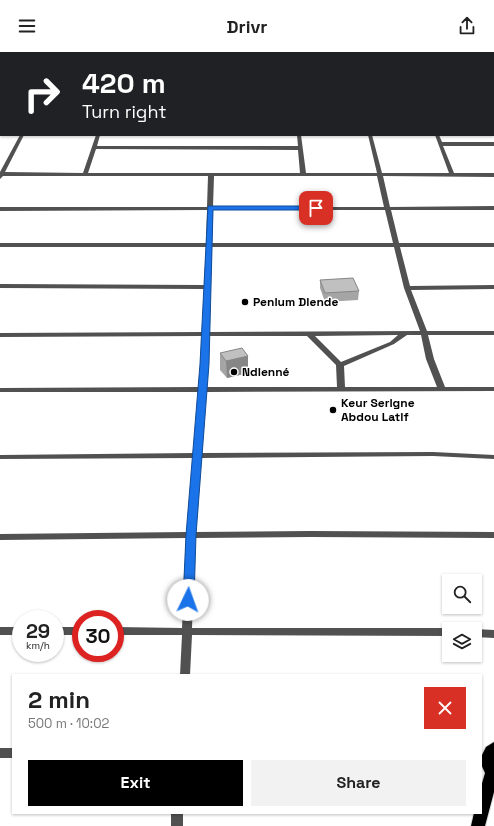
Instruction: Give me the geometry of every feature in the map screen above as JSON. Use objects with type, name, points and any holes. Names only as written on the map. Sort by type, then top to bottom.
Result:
[{"type":"main road","points":[[482,805],[491,758]]},
{"type":"main road","points":[[478,826],[480,814]]},
{"type":"street","points":[[21,136],[1,175],[494,175]]},
{"type":"street","points":[[85,174],[98,136]]},
{"type":"street","points":[[299,136],[303,174]]},
{"type":"street","points":[[370,136],[398,245],[407,288],[424,333],[430,358],[442,390]]},
{"type":"street","points":[[437,136],[452,175]]},
{"type":"street","points":[[440,144],[494,144]]},
{"type":"street","points":[[94,148],[300,148]]},
{"type":"street","points":[[185,674],[191,535],[202,390],[212,174]]},
{"type":"street","points":[[0,209],[494,208]]},
{"type":"street","points":[[0,245],[494,245]]},
{"type":"street","points":[[0,286],[207,287]]},
{"type":"street","points":[[407,288],[494,287]]},
{"type":"street","points":[[340,365],[392,343],[406,333]]},
{"type":"street","points":[[0,335],[494,333]]},
{"type":"street","points":[[309,334],[340,365],[341,389]]},
{"type":"street","points":[[0,390],[494,389]]},
{"type":"street","points":[[0,457],[433,454],[494,457]]},
{"type":"street","points":[[0,537],[310,534],[494,535]]},
{"type":"street","points":[[0,631],[12,631]]},
{"type":"street","points":[[124,631],[442,632]]},
{"type":"street","points":[[482,633],[494,634]]},
{"type":"street","points":[[0,753],[12,753]]},
{"type":"street","points":[[177,814],[177,826]]},
{"type":"building","points":[[353,278],[359,291],[325,293],[320,280]]},
{"type":"building","points":[[242,348],[248,356],[226,361],[220,353]]},
{"type":"place","name":"Penium Diende","points":[[245,302]]},
{"type":"place","name":"Ndienné","points":[[234,372]]},
{"type":"place","name":"Keur Serigne Abdou Latif","points":[[333,410]]},
{"type":"route","points":[[188,600],[196,456],[205,364],[210,208],[316,208]]}]
